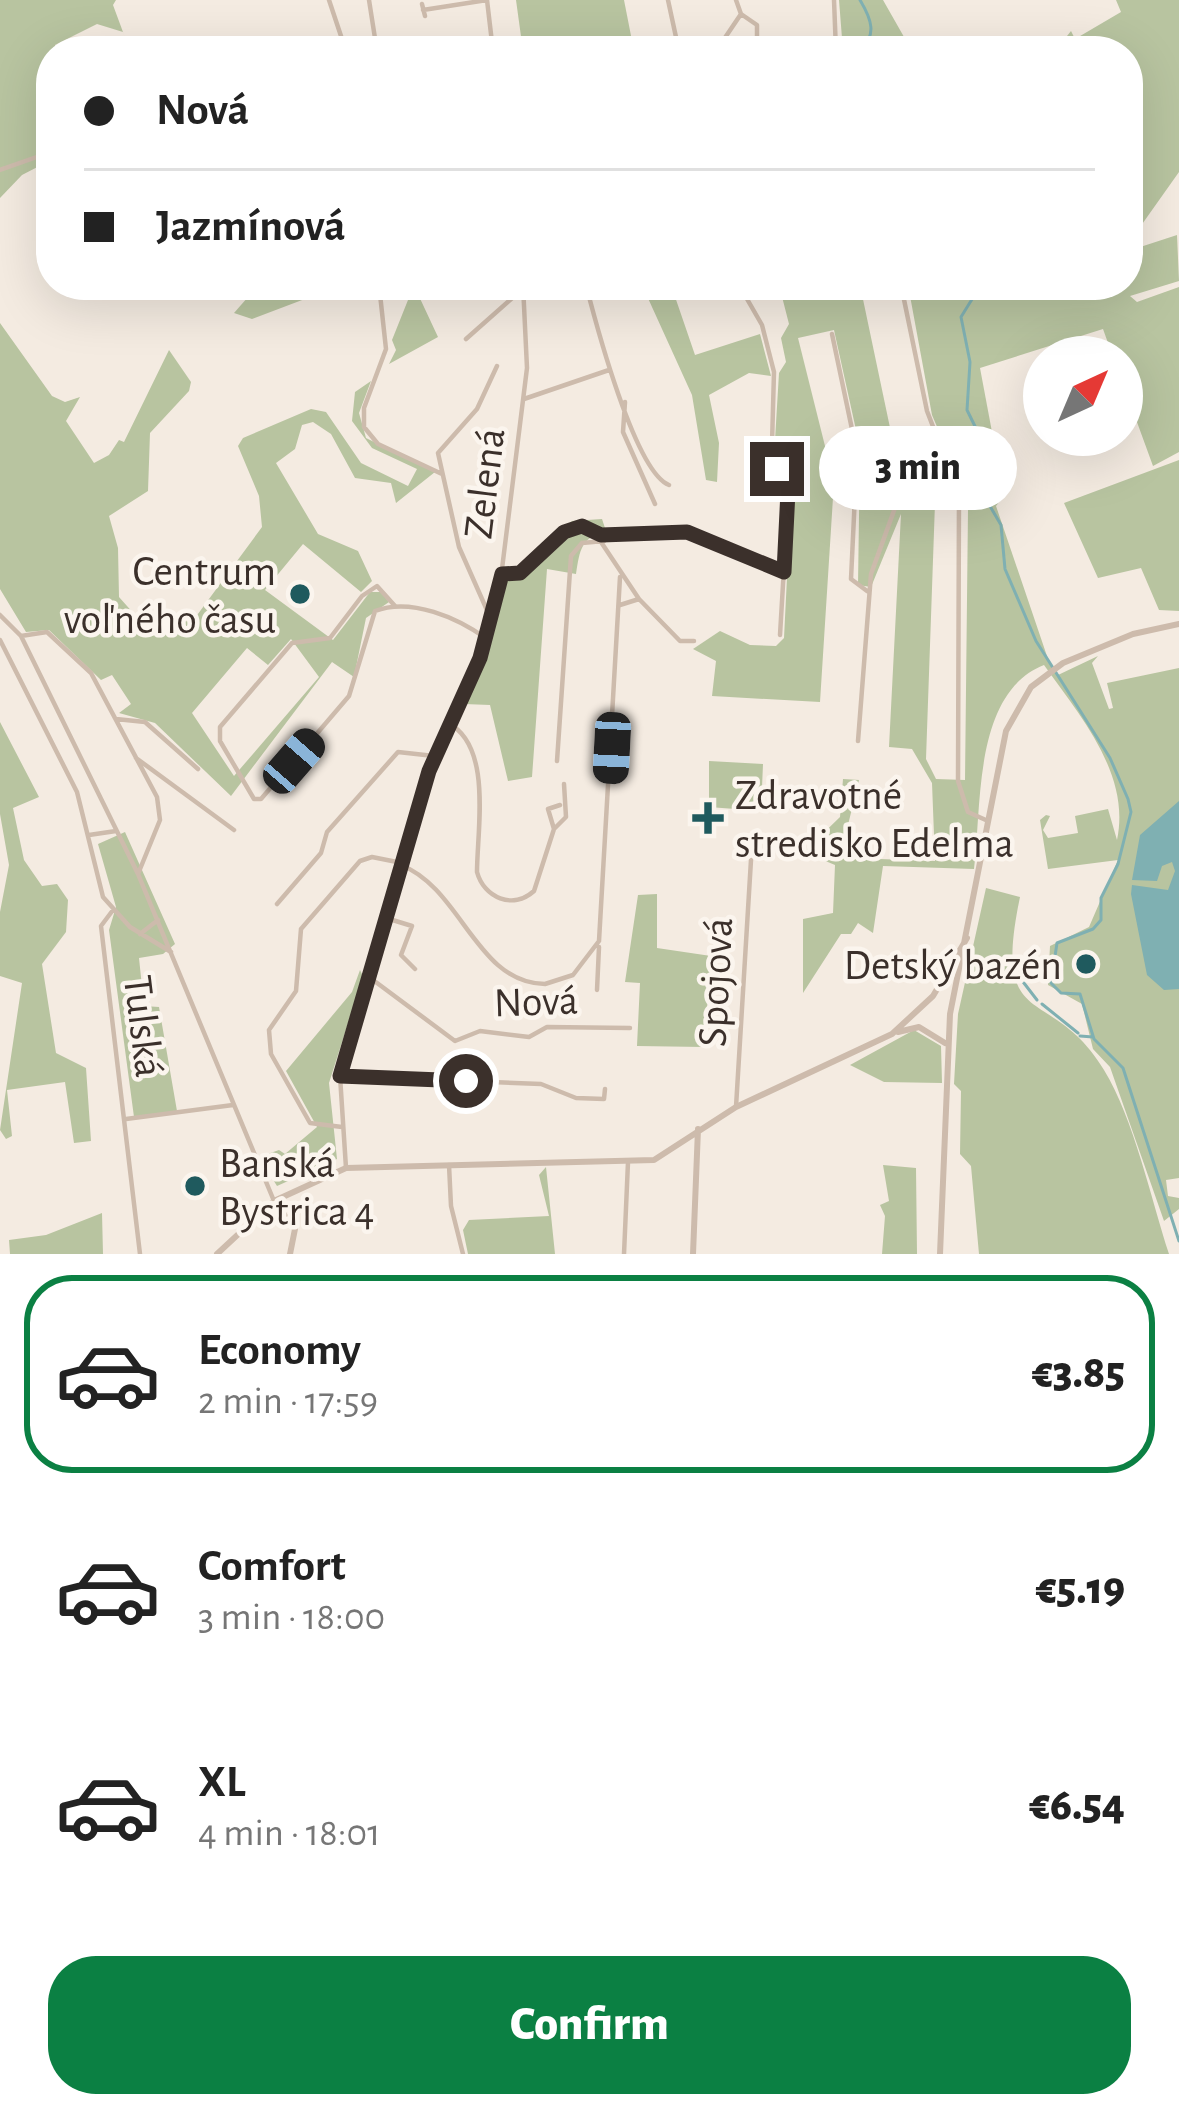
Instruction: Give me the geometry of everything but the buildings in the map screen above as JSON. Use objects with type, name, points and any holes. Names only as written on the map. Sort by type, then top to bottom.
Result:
[{"type":"street","points":[[328,0],[341,36]]},
{"type":"street","points":[[369,0],[375,36]]},
{"type":"street","points":[[423,10],[487,0],[492,36]]},
{"type":"street","points":[[668,0],[676,36]]},
{"type":"street","points":[[736,0],[741,14],[757,25],[757,36]]},
{"type":"street","points":[[834,1],[835,36]]},
{"type":"street","points":[[726,36],[741,14]]},
{"type":"street","points":[[0,170],[36,157]]},
{"type":"street","points":[[381,300],[386,349],[364,408],[364,428],[379,445],[442,474]]},
{"type":"street","name":"Zelená","points":[[466,339],[509,300]]},
{"type":"street","name":"Zelená","points":[[346,1168],[340,1076],[434,756],[487,639],[502,574],[524,399],[525,300]]},
{"type":"street","points":[[590,300],[609,370],[653,472],[669,485]]},
{"type":"street","points":[[748,300],[762,325],[774,373],[772,444],[788,491],[780,634]]},
{"type":"street","points":[[904,300],[927,411],[956,481],[958,782],[968,812],[988,821]]},
{"type":"street","points":[[832,334],[856,453],[851,579],[867,591]]},
{"type":"street","name":"Zelená","points":[[491,622],[459,547],[440,447],[476,409],[497,366]]},
{"type":"street","name":"Zelená","points":[[524,399],[609,370]]},
{"type":"street","points":[[625,402],[623,433],[656,504]]},
{"type":"street","points":[[858,741],[867,591],[904,483],[940,443]]},
{"type":"street","points":[[924,466],[956,481]]},
{"type":"street","points":[[502,574],[523,572],[567,530],[587,526],[602,538],[620,577],[639,599],[680,641],[694,641]]},
{"type":"street","points":[[557,761],[571,556],[582,543],[687,532],[784,572]]},
{"type":"street","points":[[597,990],[620,577]]},
{"type":"street","points":[[394,606],[377,586],[367,590],[330,638],[292,643],[220,728],[220,741],[254,799],[261,799],[340,709],[357,680],[370,618],[378,609],[394,606],[459,620],[487,639]]},
{"type":"street","points":[[620,605],[639,599]]},
{"type":"street","name":"Tulská","points":[[0,615],[21,636],[138,874],[274,1201]]},
{"type":"street","points":[[940,1254],[947,1046],[1006,730],[1023,697],[1051,670],[1114,640],[1179,624]]},
{"type":"street","name":"Tulská","points":[[13,627],[0,639],[68,772],[89,835],[99,889],[112,910],[171,952]]},
{"type":"street","name":"Tulská","points":[[21,636],[50,634],[89,670],[136,758],[161,814],[138,874]]},
{"type":"street","points":[[116,719],[148,724],[197,769]]},
{"type":"street","points":[[448,723],[461,732],[475,762],[477,872],[485,890],[502,899],[530,896],[554,829],[566,817],[564,784]]},
{"type":"street","points":[[277,904],[321,853],[327,832],[398,752],[434,756]]},
{"type":"street","name":"Tulská","points":[[136,758],[234,830]]},
{"type":"street","points":[[554,829],[548,809],[563,805]]},
{"type":"street","points":[[89,835],[116,831]]},
{"type":"street","points":[[342,1127],[310,1123],[271,1054],[270,1027],[296,991],[301,929],[360,861],[372,856],[401,864],[443,894],[506,974],[545,984],[583,967],[599,941]]},
{"type":"street","name":"Spojová","points":[[736,1107],[751,860]]},
{"type":"street","name":"Tulská","points":[[112,910],[101,926],[126,1119],[233,1105]]},
{"type":"street","points":[[386,918],[412,926],[401,952],[415,969]]},
{"type":"street","name":"Tulská","points":[[140,934],[158,920]]},
{"type":"street","points":[[892,1034],[933,996],[967,938]]},
{"type":"street","points":[[583,967],[598,974]]},
{"type":"street","name":"Nová","points":[[370,976],[455,1041],[488,1031],[529,1037],[548,1027],[630,1028]]},
{"type":"street","points":[[217,1254],[274,1201],[346,1168],[654,1160],[736,1107],[892,1034],[919,1027],[947,1046]]},
{"type":"street","name":"Nová","points":[[340,1076],[532,1083],[584,1099],[604,1099],[604,1088]]},
{"type":"street","points":[[126,1119],[140,1254]]},
{"type":"street","points":[[693,1254],[698,1129]]},
{"type":"street","points":[[623,1254],[628,1162]]},
{"type":"street","points":[[449,1165],[451,1205],[464,1254]]},
{"type":"street","points":[[274,1201],[295,1228],[290,1254]]},
{"type":"green space","points":[[0,0],[116,0],[113,5],[123,32],[97,24],[73,36],[36,36],[36,168],[0,198]]},
{"type":"green space","points":[[516,0],[624,0],[631,36],[521,36]]},
{"type":"green space","points":[[839,0],[883,0],[903,36],[842,36]]},
{"type":"green space","points":[[1116,0],[1179,0],[1179,172],[1143,223],[1143,36],[1080,36],[1121,12]]},
{"type":"green space","points":[[1177,235],[1179,281],[1143,292],[1143,246]]},
{"type":"green space","points":[[1179,287],[1179,452],[1153,466],[1143,439],[1143,336],[1106,336],[1103,329],[1081,336],[1023,336],[1023,354],[980,368],[1004,496],[996,506],[1049,662],[1058,675],[1098,656],[1092,663],[1109,709],[1113,708],[1107,683],[1179,668],[1179,1178],[1166,1180],[1168,1196],[1179,1198],[1179,1209],[1164,1221],[1110,1067],[1093,1049],[1082,1004],[1048,985],[1050,946],[1089,927],[1118,860],[1048,869],[1040,820],[1050,816],[1043,830],[1048,838],[1078,833],[1075,816],[1108,809],[1117,840],[1119,816],[1110,769],[1087,725],[1044,665],[1021,679],[1004,700],[993,725],[981,784],[974,869],[883,866],[873,933],[858,923],[851,934],[841,934],[803,993],[803,919],[833,913],[835,865],[804,852],[840,817],[843,779],[859,780],[847,829],[854,831],[852,858],[935,861],[932,783],[912,749],[889,747],[901,514],[871,587],[858,585],[860,448],[834,330],[798,338],[834,482],[820,702],[712,696],[716,661],[693,649],[720,631],[750,645],[776,646],[784,638],[791,497],[775,440],[779,373],[786,362],[781,338],[789,324],[783,300],[863,300],[901,480],[944,443],[932,415],[911,300],[1137,302]],"holes":[[[935,503],[963,503],[968,509],[965,780],[936,779],[926,759]]]},
{"type":"green space","points":[[245,300],[302,300],[252,319],[234,313]]},
{"type":"green space","points":[[408,300],[421,300],[438,337],[389,364],[396,350],[392,340]]},
{"type":"green space","points":[[649,300],[676,300],[695,355],[760,334],[771,376],[749,373],[709,395],[719,443],[717,482],[706,480],[692,395]]},
{"type":"green space","points":[[0,323],[52,396],[65,402],[80,397],[66,421],[94,463],[109,455],[119,440],[124,442],[169,350],[191,382],[189,391],[150,433],[148,491],[109,516],[118,548],[119,597],[135,615],[192,622],[262,527],[259,496],[238,446],[243,438],[311,409],[326,412],[361,463],[408,486],[417,469],[372,448],[352,421],[355,392],[371,381],[359,413],[366,438],[435,472],[396,503],[391,483],[355,478],[331,434],[313,422],[302,425],[295,449],[276,463],[318,534],[358,551],[372,581],[361,592],[303,544],[265,590],[333,640],[370,592],[381,592],[389,602],[366,618],[354,677],[332,662],[231,796],[155,723],[119,713],[131,704],[112,675],[101,680],[49,630],[26,632],[0,589]],"holes":[[[291,639],[319,677],[234,776],[192,713],[247,648],[268,665]]]},
{"type":"green space","points":[[1179,460],[1179,611],[1159,610],[1141,568],[1098,578],[1064,503]]},
{"type":"green space","points":[[602,519],[606,531],[583,546],[576,574],[547,569],[532,777],[508,781],[490,705],[464,704],[491,639],[507,571],[528,569],[572,521]]},
{"type":"green space","points":[[0,722],[39,797],[13,808],[24,860],[42,886],[57,884],[68,900],[66,932],[42,964],[56,1053],[86,1068],[91,1141],[74,1143],[65,1082],[7,1090],[12,1136],[6,1139],[0,1130],[22,983],[0,976],[0,912],[9,865],[0,814]]},
{"type":"green space","points":[[709,761],[763,764],[761,811],[709,807]]},
{"type":"green space","points":[[125,832],[175,944],[163,954],[139,958],[144,1006],[159,1007],[177,1111],[134,1117],[109,930],[116,907],[98,844]]},
{"type":"green space","points":[[986,888],[1020,897],[1013,970],[1020,990],[1084,1043],[1104,1070],[1133,1135],[1169,1254],[979,1254],[971,1166],[960,1154],[961,1091],[954,1084],[958,1014]]},
{"type":"green space","points":[[657,894],[657,948],[711,956],[704,1047],[637,1046],[640,983],[625,982],[638,895]]},
{"type":"green space","points":[[360,970],[363,976],[329,1083],[337,1159],[277,1186],[259,1157],[279,1150],[285,1154],[317,1127],[286,1071],[352,992]]},
{"type":"green space","points":[[914,1030],[941,1046],[942,1083],[884,1082],[850,1065]]},
{"type":"green space","points":[[883,1165],[916,1168],[917,1254],[882,1254],[885,1216],[880,1205],[889,1201]]},
{"type":"green space","points":[[546,1167],[555,1254],[468,1254],[463,1230],[469,1220],[549,1216],[539,1175]]},
{"type":"green space","points":[[102,1213],[103,1254],[10,1254],[9,1240],[46,1235]]},
{"type":"water","points":[[1179,801],[1179,989],[1164,990],[1147,975],[1131,894],[1132,885],[1168,890],[1175,871],[1172,862],[1162,866],[1157,881],[1132,880],[1140,835]]},
{"type":"waterway","points":[[860,0],[871,27],[870,36]]},
{"type":"waterway","points":[[972,300],[961,317],[970,362],[967,410],[995,467],[987,501],[1001,525],[1005,569],[1036,641],[1110,758],[1131,812],[1118,864],[1101,898],[1101,920],[1093,929],[1057,943],[1051,983],[1061,993],[1080,994],[1094,1039],[1123,1068],[1179,1241]]},
{"type":"waterway","points":[[1014,964],[1016,972]]},
{"type":"waterway","points":[[1017,974],[1037,1000]]},
{"type":"waterway","points":[[1042,1004],[1078,1033]]},
{"type":"waterway","points":[[1080,1036],[1093,1037]]},
{"type":"place","name":"Centrum voľného času","points":[[300,594]]},
{"type":"place","name":"Zdravotné stredisko Edelma","points":[[708,818]]},
{"type":"place","name":"Detský bazén","points":[[1086,964]]},
{"type":"place","name":"Banská Bystrica 4","points":[[195,1186]]},
{"type":"route","points":[[466,1081],[340,1076],[429,771],[480,658],[502,574],[520,573],[564,532],[582,526],[601,535],[696,534],[784,572],[788,491],[777,469]]}]
